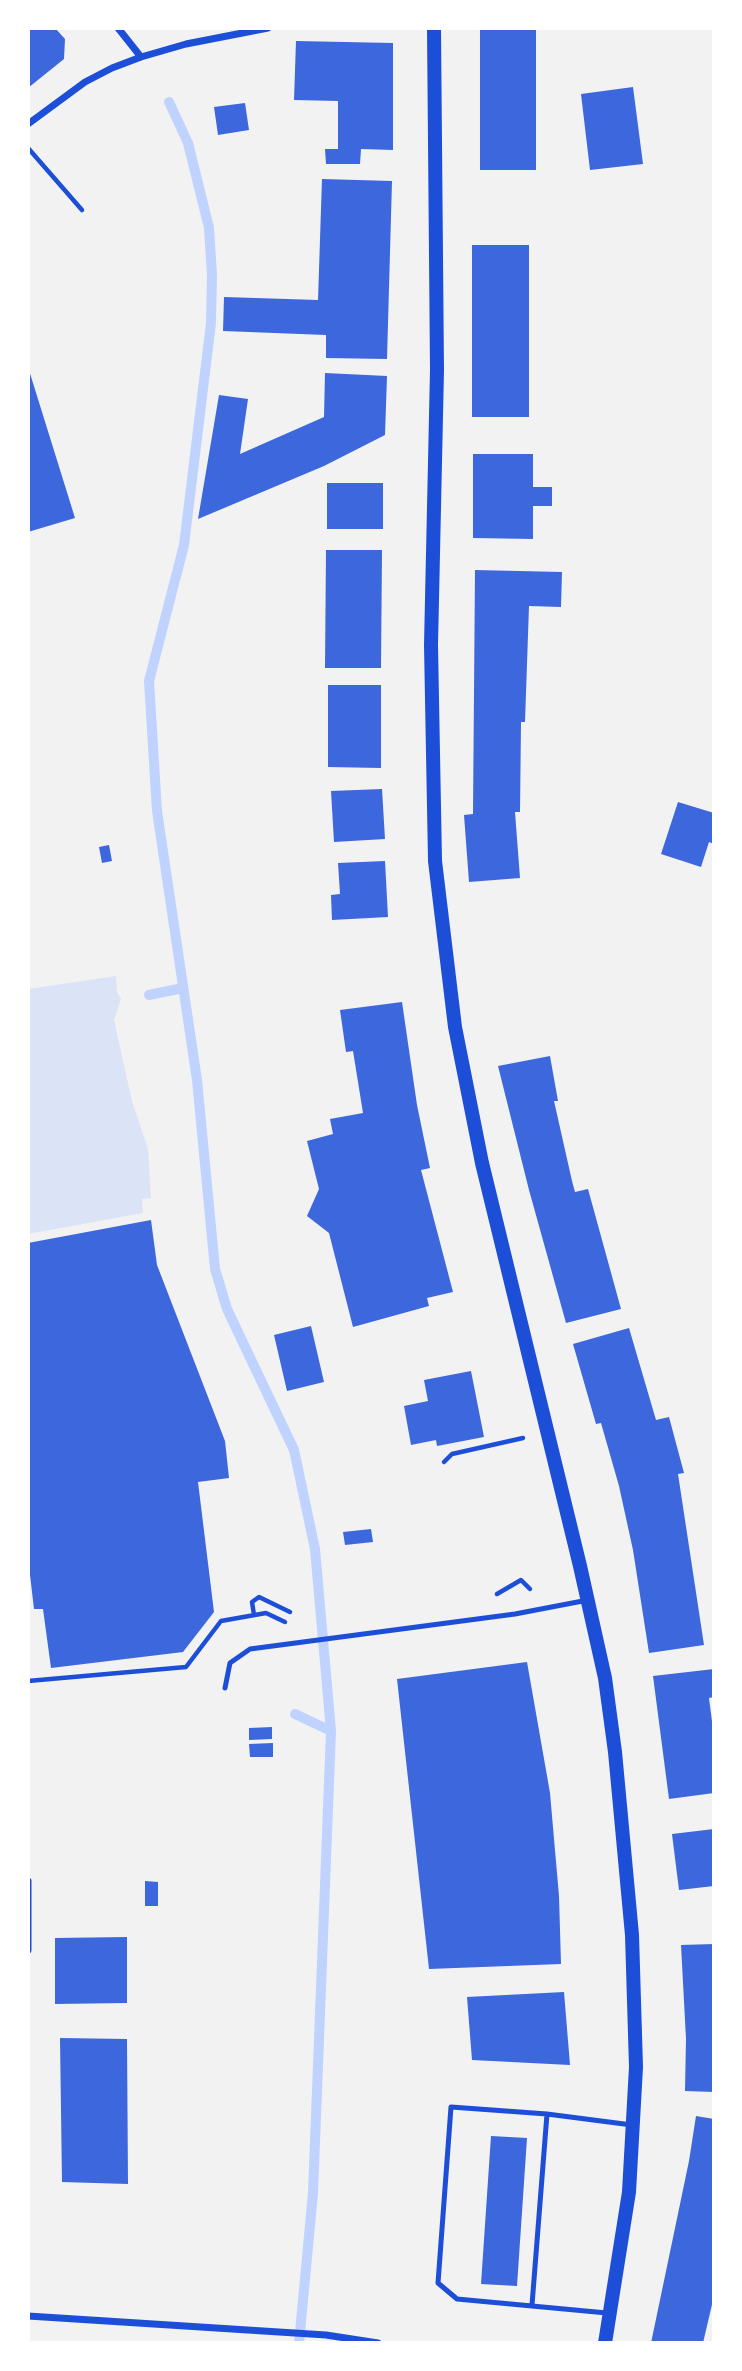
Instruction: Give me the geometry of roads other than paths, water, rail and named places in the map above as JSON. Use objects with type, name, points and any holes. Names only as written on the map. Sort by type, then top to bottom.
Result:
[{"type":"main road","points":[[434,28],[437,370],[431,645],[435,861],[444,947],[468,1095],[588,1600],[605,1678],[615,1752],[632,1935],[636,2067],[629,2192],[605,2343]]},
{"type":"street","points":[[118,28],[141,57]]},
{"type":"street","points":[[28,124],[85,82],[141,57],[219,36],[268,28]]},
{"type":"street","points":[[28,1881],[28,1950]]},
{"type":"street","points":[[28,2316],[326,2335],[378,2343]]},
{"type":"lane","points":[[225,1688],[230,1663],[250,1649],[515,1614],[588,1600]]},
{"type":"lane","points":[[610,2313],[457,2299],[438,2283],[451,2108],[547,2114],[634,2125]]},
{"type":"lane","points":[[532,2305],[547,2114]]},
{"type":"waterway","points":[[169,102],[188,143],[209,228],[212,275],[211,323],[184,545],[149,681],[157,811],[197,1080],[215,1269],[227,1309],[294,1450],[315,1549],[331,1731],[313,2193],[299,2343]]},
{"type":"waterway","points":[[149,995],[183,988]]},
{"type":"waterway","points":[[295,1714],[331,1731]]}]
